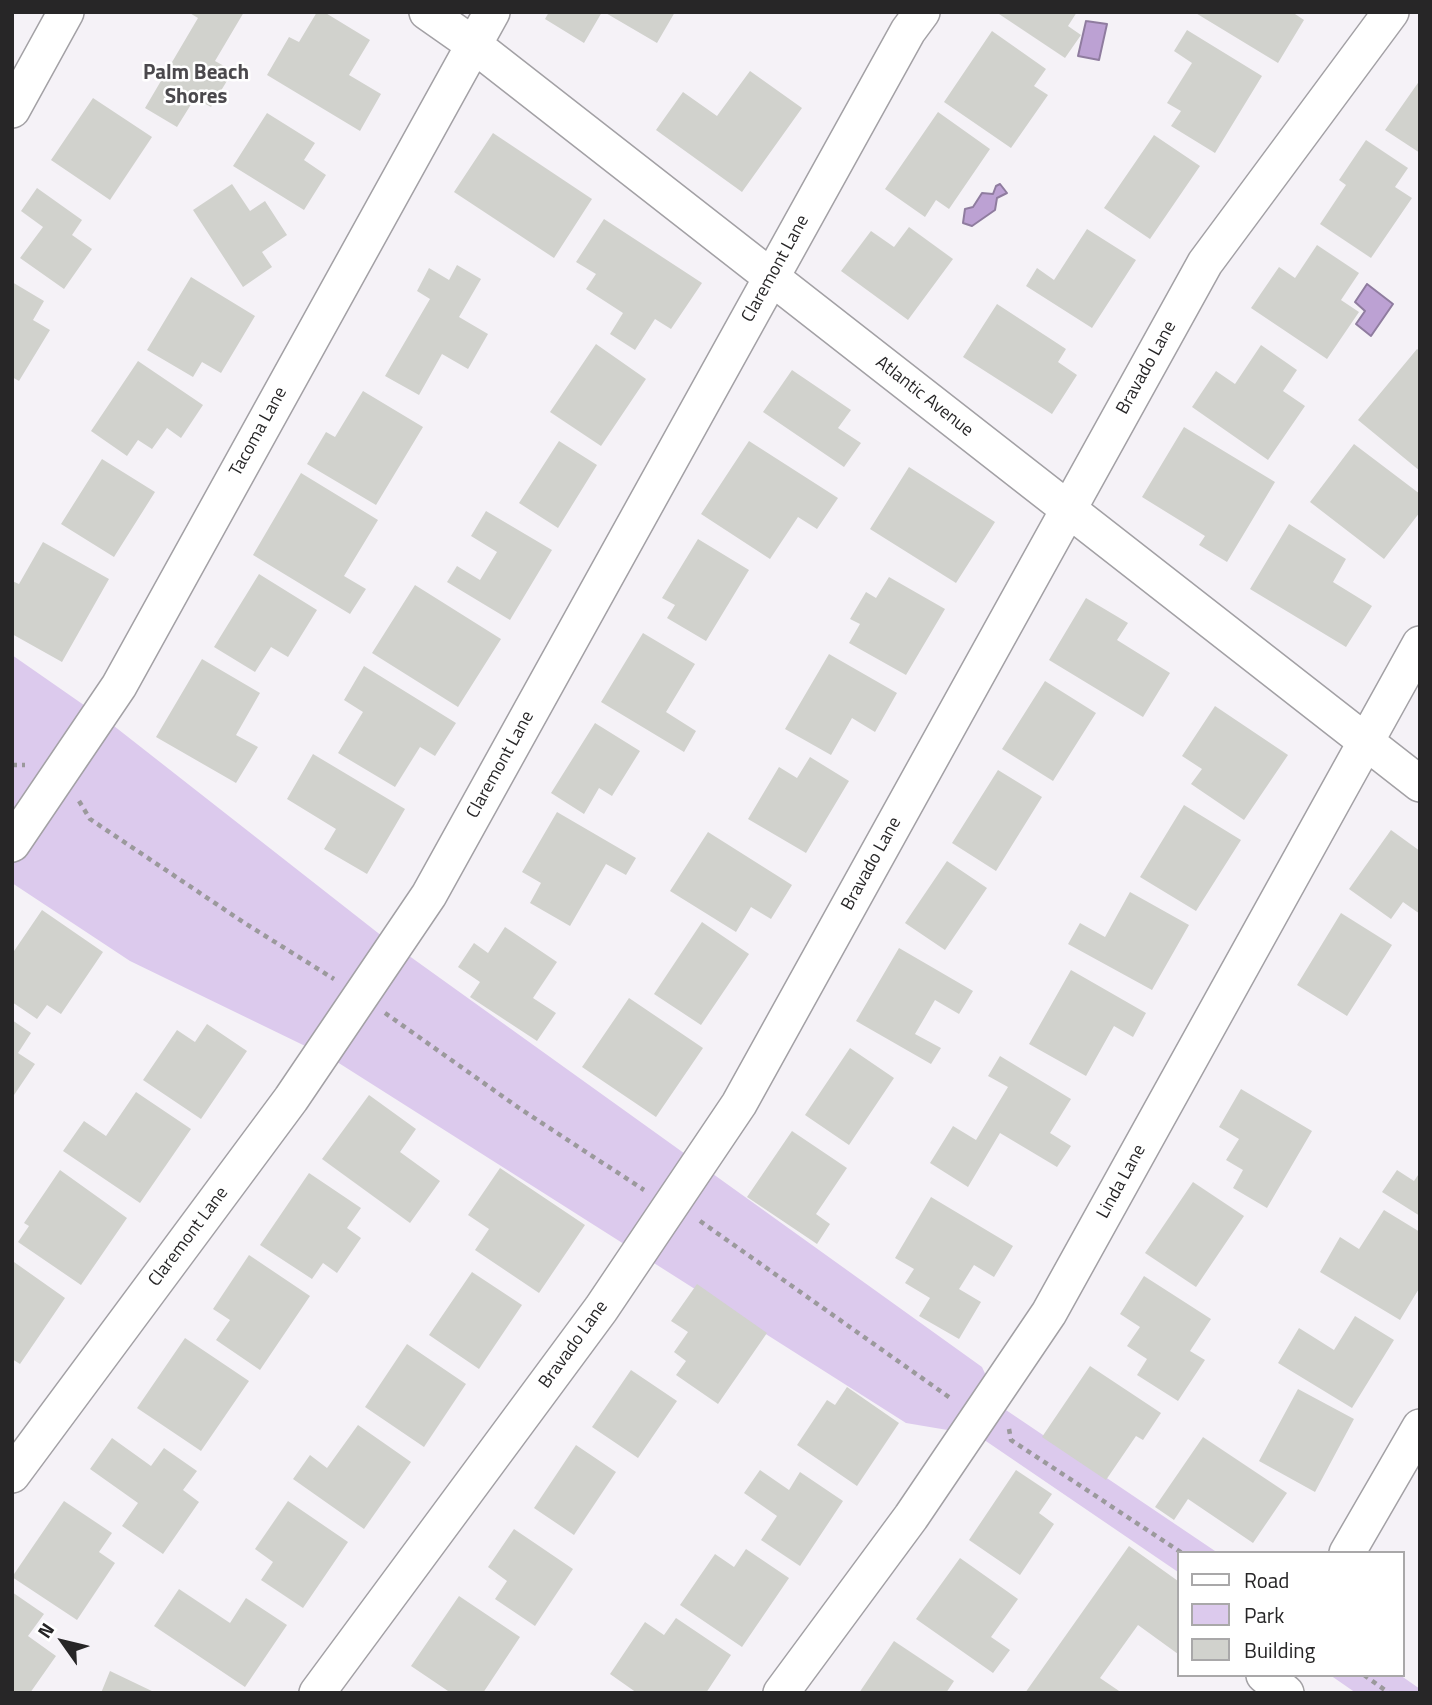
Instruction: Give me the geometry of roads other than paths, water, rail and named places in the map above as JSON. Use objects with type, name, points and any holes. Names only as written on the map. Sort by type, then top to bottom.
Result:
[{"type":"street","points":[[12,110],[66,12]]},
{"type":"street","name":"Atlantic Avenue","points":[[427,12],[474,45],[1420,784]]},
{"type":"street","name":"Tacoma Lane","points":[[12,844],[119,686],[492,12]]},
{"type":"street","name":"Claremont Lane","points":[[12,1475],[291,1099],[429,895],[908,31],[922,12]]},
{"type":"street","name":"Bravado Lane","points":[[317,1693],[601,1309],[739,1104],[1205,263],[1391,12]]},
{"type":"street","name":"Linda Lane","points":[[781,1693],[911,1517],[1049,1313],[1420,644]]},
{"type":"street","points":[[1348,1551],[1420,1427]]},
{"type":"street","points":[[1252,1693],[1263,1677]]},
{"type":"street","points":[[1266,1677],[1286,1693]]},
{"type":"district","name":"Palm Beach Shores","points":[[196,86]]}]
